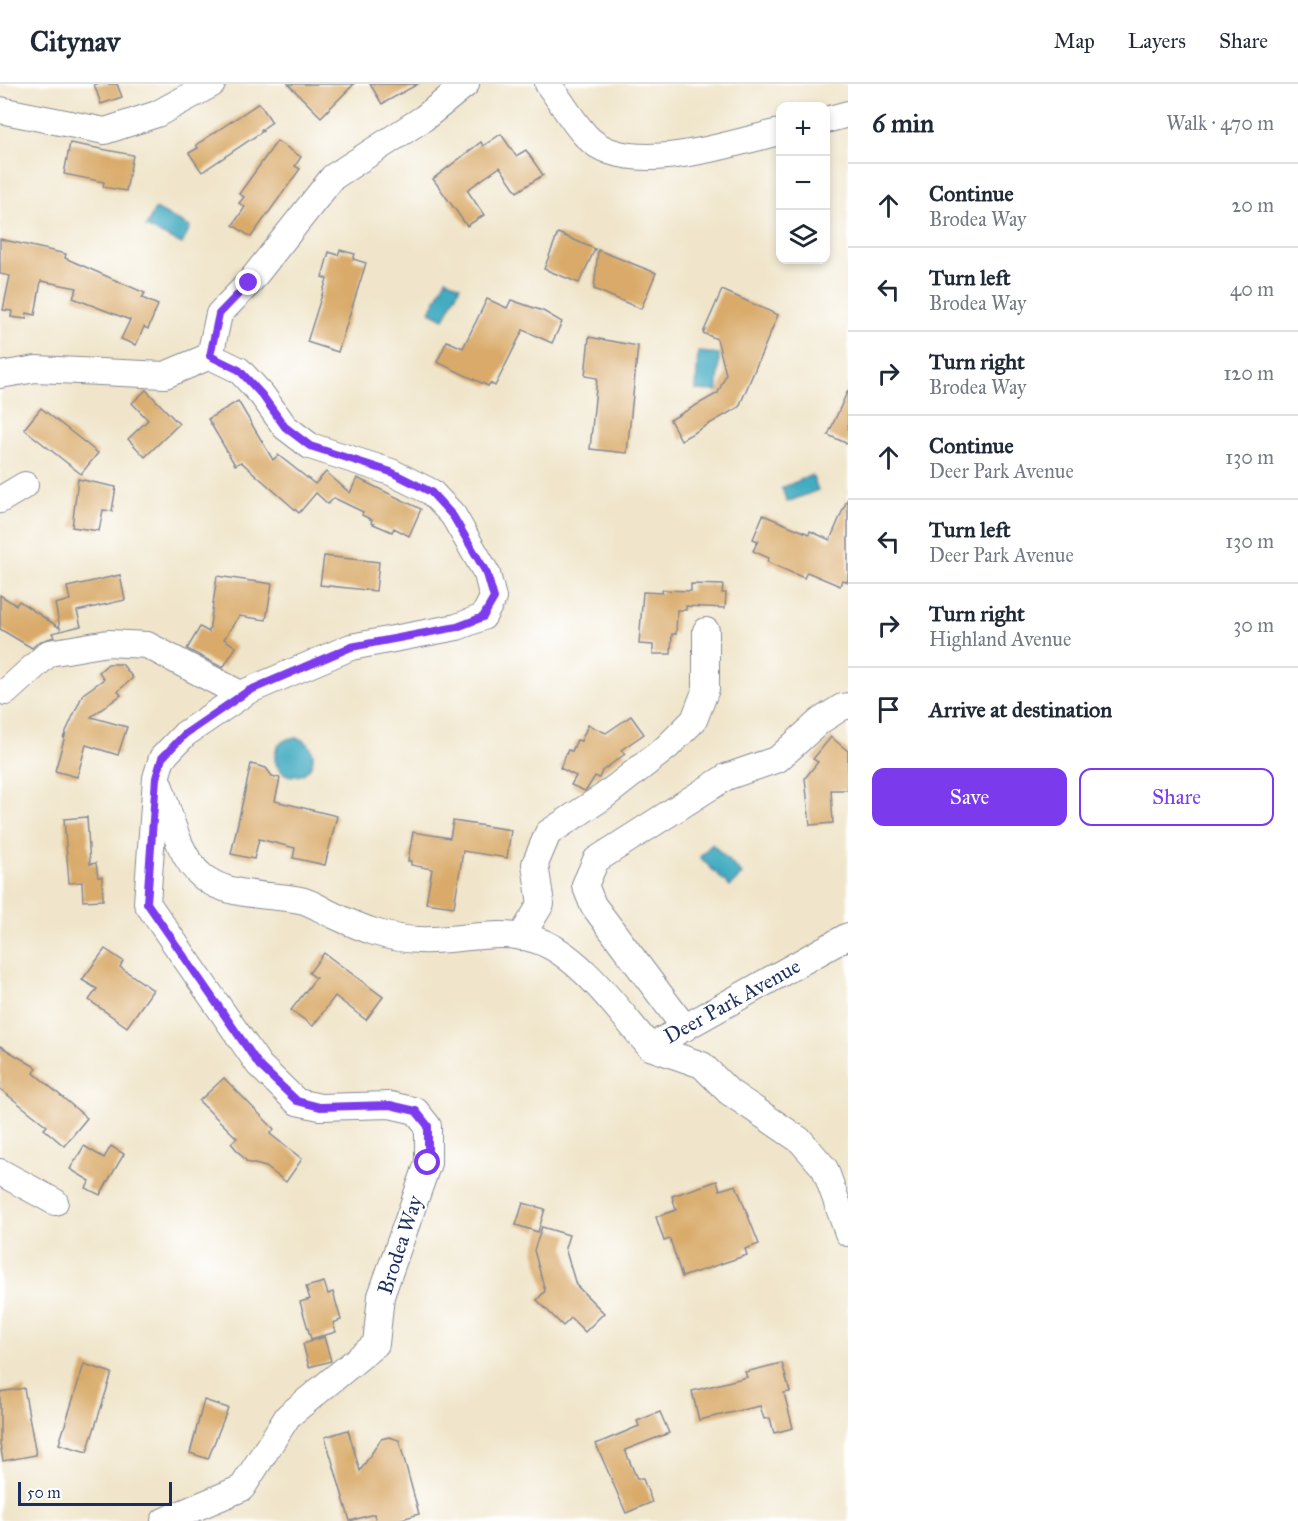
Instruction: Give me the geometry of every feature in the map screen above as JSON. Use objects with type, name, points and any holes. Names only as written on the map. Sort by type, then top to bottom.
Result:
[{"type":"street","points":[[0,110],[105,131],[157,114],[212,84]]},
{"type":"street","points":[[210,356],[219,314],[249,283],[333,177],[424,118],[466,84]]},
{"type":"street","points":[[548,84],[587,138],[618,156],[660,159],[776,133]]},
{"type":"street","points":[[830,119],[848,114]]},
{"type":"street","points":[[0,375],[36,369],[165,375],[210,356],[239,370],[262,395],[285,427],[310,446],[391,472],[431,492],[453,516],[487,574],[494,598],[483,617],[457,627],[351,647],[242,695],[185,734],[162,758],[156,778]]},
{"type":"street","points":[[0,500],[25,485]]},
{"type":"street","points":[[521,938],[541,904],[535,864],[548,833],[603,797],[667,747],[694,720],[706,689],[706,631]]},
{"type":"street","points":[[6,692],[49,653],[108,643],[147,645],[242,695]]},
{"type":"street","points":[[685,1028],[593,905],[585,885],[597,860],[726,777],[777,759],[820,721],[842,707],[848,706]]},
{"type":"street","name":"Deer Park Avenue","points":[[156,778],[187,859],[204,878],[227,889],[303,900],[360,928],[397,939],[435,941],[498,933],[536,940],[559,951],[588,976],[650,1047],[848,936]]},
{"type":"street","name":"Brodea Way","points":[[156,778],[147,903],[259,1065],[297,1101],[320,1107],[390,1105],[416,1111],[428,1126],[428,1163],[381,1296],[376,1344],[288,1416],[242,1488],[164,1521]]},
{"type":"street","points":[[650,1047],[702,1065],[729,1092],[801,1141],[825,1169],[848,1233]]},
{"type":"street","points":[[0,1172],[55,1202]]},
{"type":"water","points":[[155,209],[190,227],[182,244],[146,227]]},
{"type":"water","points":[[446,279],[460,286],[444,319],[430,312]]},
{"type":"water","points":[[698,352],[719,354],[718,391],[696,390]]},
{"type":"water","points":[[812,475],[818,490],[787,502],[782,488]]},
{"type":"water","points":[[294,738],[307,744],[313,757],[307,770],[294,776],[281,770],[275,757],[281,744]]},
{"type":"water","points":[[712,844],[742,874],[730,887],[700,857]]},
{"type":"building","points":[[94,84],[117,84],[122,97],[101,104]]},
{"type":"building","points":[[288,84],[354,84],[321,117]]},
{"type":"building","points":[[370,84],[418,84],[382,104]]},
{"type":"building","points":[[259,103],[272,122],[261,130],[263,131],[202,172],[189,153],[198,148],[196,145]]},
{"type":"building","points":[[501,134],[516,156],[526,150],[543,175],[517,192],[500,167],[467,190],[484,215],[467,226],[433,179],[481,142],[483,146]]},
{"type":"building","points":[[277,141],[301,157],[295,166],[300,169],[251,237],[233,225],[245,207],[239,203],[244,197],[239,194]]},
{"type":"building","points":[[70,143],[133,155],[126,191],[103,187],[104,182],[64,174]]},
{"type":"building","points":[[558,233],[595,249],[579,283],[544,269]]},
{"type":"building","points":[[0,239],[66,254],[65,258],[145,293],[142,298],[158,305],[148,329],[144,327],[136,345],[121,339],[130,320],[73,298],[77,288],[41,281],[35,315],[27,313],[26,319],[11,317],[12,311],[3,310],[10,276],[0,274]]},
{"type":"building","points":[[340,250],[355,254],[353,259],[366,263],[338,352],[307,342],[327,279],[322,277],[329,252],[338,255]]},
{"type":"building","points":[[598,250],[656,273],[641,309],[594,289]]},
{"type":"building","points":[[722,290],[778,315],[739,407],[681,440],[670,420],[718,393],[726,374],[717,339],[703,333]]},
{"type":"building","points":[[487,299],[507,308],[511,300],[543,311],[562,322],[552,343],[523,330],[495,386],[490,383],[488,386],[437,362],[447,341],[463,348]]},
{"type":"building","points":[[589,337],[638,346],[627,453],[590,449],[597,378],[585,376]]},
{"type":"building","points":[[146,390],[179,424],[145,457],[128,439],[148,420],[132,403]]},
{"type":"building","points":[[848,390],[848,444],[828,435]]},
{"type":"building","points":[[238,401],[273,460],[278,455],[315,484],[326,472],[350,493],[357,478],[421,509],[409,536],[394,528],[392,532],[371,523],[372,520],[362,515],[363,512],[334,498],[328,504],[316,493],[299,513],[241,462],[235,465],[208,419]]},
{"type":"building","points":[[41,408],[98,453],[81,474],[24,429]]},
{"type":"building","points":[[78,479],[116,487],[112,511],[103,510],[99,531],[72,527]]},
{"type":"building","points":[[848,498],[848,582],[842,580],[840,586],[807,572],[804,578],[767,562],[769,558],[753,551],[758,541],[753,539],[763,515],[830,540]]},
{"type":"building","points":[[324,556],[379,562],[376,591],[320,585]]},
{"type":"building","points":[[120,575],[125,600],[77,611],[81,626],[52,633],[54,637],[39,642],[32,648],[0,629],[0,595],[16,605],[19,601],[60,628],[55,604],[70,600],[67,587]]},
{"type":"building","points":[[217,576],[272,584],[266,620],[239,616],[224,639],[236,647],[223,668],[187,649],[200,627],[209,632]]},
{"type":"building","points":[[691,584],[723,585],[722,593],[726,593],[725,608],[686,606],[686,610],[677,610],[676,634],[672,634],[671,654],[653,654],[653,645],[639,644],[643,592],[691,591]]},
{"type":"building","points":[[108,664],[122,664],[133,678],[118,691],[121,695],[91,717],[127,727],[118,755],[86,745],[77,777],[55,771],[65,736],[63,738],[83,694],[104,679],[99,672]]},
{"type":"building","points":[[631,716],[644,734],[621,750],[625,754],[602,771],[599,778],[595,776],[585,791],[571,785],[576,776],[560,768],[568,750],[572,751],[577,740],[581,741],[588,725],[606,733]]},
{"type":"building","points":[[831,737],[848,751],[848,790],[831,790],[833,823],[810,825],[805,778],[818,762],[813,759]]},
{"type":"building","points":[[251,764],[266,768],[272,776],[280,778],[275,801],[337,816],[325,865],[293,858],[295,848],[259,839],[254,859],[231,854]]},
{"type":"building","points":[[87,817],[90,864],[96,863],[98,877],[102,877],[103,900],[83,901],[82,882],[69,883],[64,819]]},
{"type":"building","points":[[453,821],[511,830],[507,858],[463,851],[454,907],[426,903],[432,869],[411,865],[411,861],[408,861],[413,832],[450,838]]},
{"type":"building","points":[[105,949],[123,961],[120,967],[153,990],[127,1027],[89,1000],[97,989],[82,980]]},
{"type":"building","points":[[324,953],[383,997],[366,1020],[335,996],[313,1026],[291,1010],[316,978],[309,973]]},
{"type":"building","points":[[0,1046],[37,1068],[34,1073],[87,1118],[64,1146],[44,1129],[47,1126],[0,1089]]},
{"type":"building","points":[[224,1078],[274,1129],[270,1134],[302,1159],[286,1182],[266,1167],[247,1162],[231,1143],[237,1138],[199,1101]]},
{"type":"building","points":[[84,1146],[104,1158],[111,1146],[124,1154],[100,1195],[86,1188],[90,1181],[70,1169]]},
{"type":"building","points":[[717,1181],[720,1190],[736,1185],[759,1244],[745,1249],[747,1255],[682,1277],[670,1239],[664,1241],[656,1217],[676,1210],[672,1196]]},
{"type":"building","points":[[523,1203],[545,1209],[538,1232],[516,1225]]},
{"type":"building","points":[[542,1227],[569,1235],[565,1248],[576,1285],[604,1313],[585,1332],[571,1318],[563,1326],[537,1300],[545,1291],[534,1250]]},
{"type":"building","points":[[324,1282],[328,1294],[333,1292],[341,1320],[333,1323],[336,1332],[311,1339],[300,1302],[310,1299],[306,1287]]},
{"type":"building","points":[[324,1337],[331,1361],[309,1367],[303,1344]]},
{"type":"building","points":[[782,1363],[790,1392],[784,1393],[793,1428],[774,1433],[770,1418],[764,1419],[760,1406],[699,1420],[692,1391],[747,1377],[745,1372]]},
{"type":"building","points":[[84,1364],[112,1373],[87,1452],[59,1444]]},
{"type":"building","points":[[24,1388],[36,1455],[3,1461],[0,1444],[0,1392]]},
{"type":"building","points":[[204,1400],[228,1408],[208,1459],[190,1453]]},
{"type":"building","points":[[660,1412],[669,1433],[625,1450],[637,1479],[643,1479],[652,1502],[626,1513],[596,1444],[639,1426],[637,1421]]},
{"type":"building","points":[[348,1430],[360,1471],[381,1439],[389,1437],[399,1440],[419,1514],[395,1521],[376,1521],[374,1514],[350,1521],[325,1437]]},
{"type":"route","points":[[249,283],[219,314],[210,356],[239,370],[262,395],[285,427],[310,446],[391,472],[431,492],[453,516],[487,574],[494,598],[483,617],[457,627],[351,647],[248,691],[185,734],[162,758],[156,778],[147,903],[259,1065],[297,1101],[320,1107],[390,1105],[416,1111],[428,1126],[428,1163]]}]
